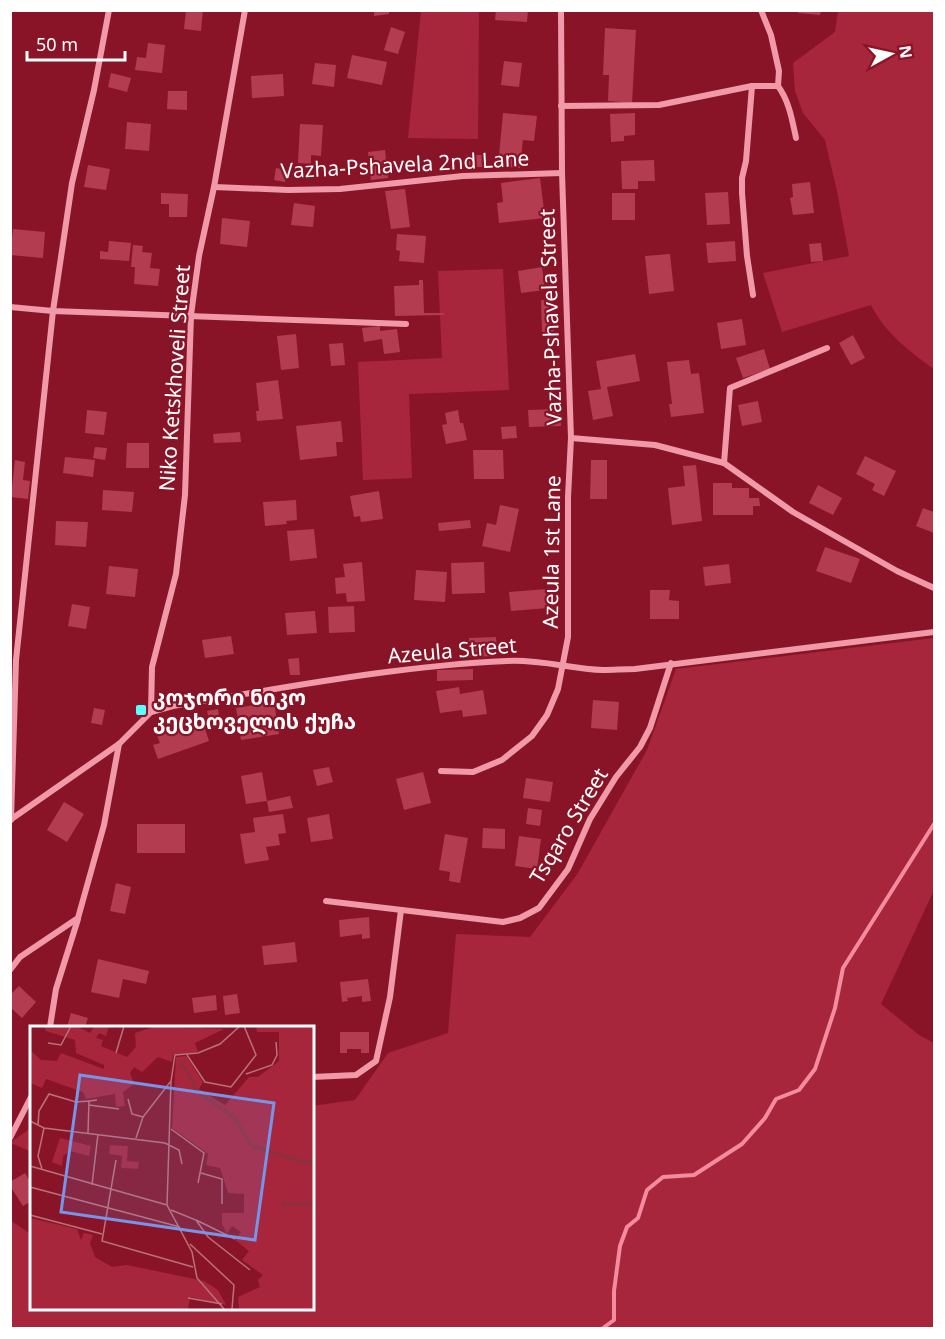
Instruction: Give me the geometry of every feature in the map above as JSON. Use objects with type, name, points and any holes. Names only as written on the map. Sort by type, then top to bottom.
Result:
[{"type":"street","points":[[11,820],[16,660],[53,311],[72,183],[94,90],[109,10]]},
{"type":"street","name":"Niko Ketskhoveli Street","points":[[151,712],[152,667],[176,574],[185,495],[191,315],[199,256],[214,187],[245,10]]},
{"type":"street","name":"Vazha-Pshavela Street","points":[[561,10],[562,173],[571,438],[656,445],[724,463],[793,512],[897,571],[934,588]]},
{"type":"street","points":[[761,10],[771,35],[779,70],[778,86],[792,116],[796,138]]},
{"type":"street","points":[[561,106],[659,105],[752,86],[778,86]]},
{"type":"street","points":[[752,86],[742,193],[753,295]]},
{"type":"street","name":"Vazha-Pshavela 2nd Lane","points":[[214,187],[288,190],[340,189],[463,176],[562,173]]},
{"type":"street","points":[[10,307],[53,311],[406,324]]},
{"type":"street","points":[[724,463],[730,388],[827,348]]},
{"type":"street","name":"Azeula 1st Lane","points":[[441,771],[473,772],[502,760],[532,736],[547,715],[558,689],[568,637],[568,497],[571,438]]},
{"type":"street","name":"Azeula Street","points":[[151,712],[173,706],[382,673],[508,661],[532,661],[602,670],[634,669],[934,632]]},
{"type":"street","name":"Tsqaro Street","points":[[326,901],[503,922],[520,918],[538,908],[568,869],[591,819],[616,777],[640,747],[650,728],[671,663]]},
{"type":"street","points":[[11,820],[120,744],[151,712]]},
{"type":"street","points":[[50,1026],[56,989],[104,825],[120,744]]},
{"type":"street","points":[[314,1077],[356,1075],[376,1061],[390,998],[401,910]]},
{"type":"street","points":[[10,969],[20,957],[78,918]]},
{"type":"street","points":[[10,1138],[30,1099]]},
{"type":"shaded area","points":[[421,11],[479,11],[478,139],[408,138]]},
{"type":"shaded area","points":[[838,11],[934,11],[934,369],[891,333],[871,305],[782,332],[763,273],[849,256],[825,140],[803,113],[795,91],[793,63],[835,32]]},
{"type":"shaded area","points":[[503,269],[509,390],[409,394],[412,478],[363,480],[358,362],[442,358],[438,271]]},
{"type":"shaded area","points":[[934,638],[934,890],[881,1004],[919,1035],[934,1043],[934,1328],[11,1328],[11,1221],[30,1233],[30,1309],[314,1309],[314,1106],[355,1100],[388,1053],[448,1033],[456,934],[530,937],[578,873],[647,750],[676,669]]},
{"type":"shaded area","points":[[30,1129],[30,1152],[11,1142]]},
{"type":"building","points":[[186,10],[203,10],[201,31],[184,29]]},
{"type":"building","points":[[374,10],[389,10],[389,14],[374,16]]},
{"type":"building","points":[[496,10],[528,10],[527,22],[495,20]]},
{"type":"building","points":[[798,10],[821,10],[820,15],[798,13]]},
{"type":"building","points":[[391,27],[405,32],[398,54],[384,50]]},
{"type":"building","points":[[605,28],[636,30],[632,103],[608,101],[609,75],[603,75]]},
{"type":"building","points":[[148,43],[165,45],[162,73],[135,70],[137,57],[146,58]]},
{"type":"building","points":[[352,55],[387,62],[382,85],[347,78]]},
{"type":"building","points":[[504,61],[522,63],[519,87],[501,85]]},
{"type":"building","points":[[315,63],[336,65],[334,87],[312,84]]},
{"type":"building","points":[[111,73],[131,78],[127,92],[108,87]]},
{"type":"building","points":[[283,74],[284,96],[252,98],[251,76]]},
{"type":"building","points":[[168,91],[187,91],[187,110],[167,109]]},
{"type":"building","points":[[503,113],[537,116],[534,141],[523,140],[520,168],[498,166]]},
{"type":"building","points":[[635,113],[635,135],[624,136],[624,141],[611,142],[610,114]]},
{"type":"building","points":[[127,122],[151,124],[149,151],[125,149]]},
{"type":"building","points":[[300,124],[323,125],[321,156],[311,155],[311,164],[298,163]]},
{"type":"building","points":[[385,150],[388,178],[371,180],[368,152]]},
{"type":"building","points":[[466,155],[484,155],[484,167],[466,167]]},
{"type":"building","points":[[654,160],[655,181],[638,181],[638,189],[622,189],[621,161]]},
{"type":"building","points":[[88,165],[110,169],[106,190],[84,187]]},
{"type":"building","points":[[276,168],[287,170],[285,182],[274,180]]},
{"type":"building","points":[[540,178],[545,218],[499,223],[497,203],[503,202],[501,183]]},
{"type":"building","points":[[810,182],[814,213],[793,215],[790,198],[793,197],[792,184]]},
{"type":"building","points":[[405,189],[410,227],[391,229],[385,191]]},
{"type":"building","points":[[728,192],[730,224],[707,225],[705,193]]},
{"type":"building","points":[[161,193],[188,194],[187,217],[169,217],[169,204],[161,204]]},
{"type":"building","points":[[612,193],[635,193],[635,220],[612,220]]},
{"type":"building","points":[[294,203],[315,206],[313,227],[291,225]]},
{"type":"building","points":[[222,218],[250,221],[247,247],[220,244]]},
{"type":"building","points":[[13,229],[45,232],[43,258],[10,255]]},
{"type":"building","points":[[397,234],[426,236],[424,263],[399,261],[400,251],[396,250]]},
{"type":"building","points":[[109,241],[131,243],[129,261],[100,259],[100,251],[108,252]]},
{"type":"building","points":[[735,241],[736,261],[708,263],[706,243]]},
{"type":"building","points":[[821,243],[823,261],[811,262],[809,244]]},
{"type":"building","points":[[133,245],[143,246],[142,252],[152,253],[150,268],[160,269],[158,286],[134,284],[135,267],[131,267]]},
{"type":"building","points":[[670,254],[674,291],[649,294],[645,256]]},
{"type":"building","points":[[542,267],[545,290],[521,293],[518,271]]},
{"type":"building","points":[[419,280],[423,280],[424,313],[444,313],[444,315],[395,316],[394,286],[419,285]]},
{"type":"building","points":[[541,300],[553,300],[554,332],[542,332]]},
{"type":"building","points":[[742,319],[746,345],[721,349],[717,323]]},
{"type":"building","points":[[380,326],[380,331],[397,329],[400,352],[384,354],[382,339],[364,342],[362,328]]},
{"type":"building","points":[[296,334],[299,368],[281,370],[277,336]]},
{"type":"building","points":[[853,335],[865,358],[851,365],[839,343]]},
{"type":"building","points":[[343,343],[345,365],[331,366],[329,344]]},
{"type":"building","points":[[764,349],[770,369],[743,378],[736,358]]},
{"type":"building","points":[[635,354],[640,381],[607,387],[613,416],[593,420],[588,391],[601,389],[596,361]]},
{"type":"building","points":[[689,360],[691,374],[699,373],[704,413],[671,417],[669,404],[672,404],[667,362]]},
{"type":"building","points":[[278,380],[283,419],[257,421],[256,411],[259,411],[256,383]]},
{"type":"building","points":[[758,401],[762,422],[742,426],[738,405]]},
{"type":"building","points":[[560,409],[561,426],[529,427],[528,410]]},
{"type":"building","points":[[87,410],[107,412],[104,435],[85,433]]},
{"type":"building","points":[[458,410],[460,423],[463,423],[467,440],[446,444],[442,425],[447,424],[445,413]]},
{"type":"building","points":[[341,421],[343,442],[336,442],[337,456],[300,460],[296,426]]},
{"type":"building","points":[[516,426],[517,438],[502,439],[501,427]]},
{"type":"building","points":[[240,432],[241,442],[214,443],[213,434]]},
{"type":"building","points":[[127,443],[149,443],[149,468],[126,468]]},
{"type":"building","points":[[95,447],[107,448],[105,460],[93,458]]},
{"type":"building","points":[[473,450],[503,450],[504,479],[474,479]]},
{"type":"building","points":[[865,456],[896,471],[884,496],[872,490],[875,484],[856,474]]},
{"type":"building","points":[[65,457],[95,460],[93,477],[63,473]]},
{"type":"building","points":[[15,460],[25,462],[23,480],[30,481],[28,499],[11,497]]},
{"type":"building","points":[[591,460],[607,460],[607,499],[590,499]]},
{"type":"building","points":[[696,465],[702,521],[672,525],[668,488],[685,486],[683,466]]},
{"type":"building","points":[[713,483],[732,483],[732,488],[749,488],[749,498],[759,498],[760,506],[753,506],[753,515],[713,515]]},
{"type":"building","points":[[818,485],[842,498],[833,515],[809,503]]},
{"type":"building","points":[[103,490],[134,492],[132,512],[102,510]]},
{"type":"building","points":[[379,491],[383,519],[361,522],[360,516],[354,517],[350,496]]},
{"type":"building","points":[[296,500],[297,520],[286,521],[287,524],[265,526],[263,502]]},
{"type":"building","points":[[500,505],[519,509],[510,552],[482,546],[487,523],[496,525]]},
{"type":"building","points":[[923,508],[934,512],[934,533],[916,526]]},
{"type":"building","points":[[470,520],[471,528],[439,531],[438,523]]},
{"type":"building","points":[[56,521],[88,522],[86,547],[55,545]]},
{"type":"building","points":[[314,529],[317,558],[290,561],[287,531]]},
{"type":"building","points":[[825,547],[860,559],[851,583],[816,571]]},
{"type":"building","points":[[362,562],[365,601],[347,602],[346,593],[336,594],[335,578],[345,577],[343,564]]},
{"type":"building","points":[[484,562],[485,593],[452,594],[451,563]]},
{"type":"building","points":[[729,564],[731,583],[705,586],[703,567]]},
{"type":"building","points":[[109,566],[138,569],[135,597],[106,594]]},
{"type":"building","points":[[416,570],[447,572],[445,602],[414,600]]},
{"type":"building","points":[[547,589],[548,608],[511,611],[509,592]]},
{"type":"building","points":[[650,590],[670,590],[669,600],[679,601],[679,619],[650,619]]},
{"type":"building","points":[[72,604],[90,607],[86,629],[68,626]]},
{"type":"building","points":[[354,606],[355,632],[329,633],[328,607]]},
{"type":"building","points":[[315,611],[317,633],[287,635],[285,613]]},
{"type":"building","points":[[231,636],[234,654],[205,658],[202,640]]},
{"type":"building","points":[[496,637],[497,656],[469,657],[469,638]]},
{"type":"building","points":[[299,658],[300,675],[290,675],[288,659]]},
{"type":"building","points":[[473,669],[473,680],[437,681],[437,670]]},
{"type":"building","points":[[459,687],[460,694],[483,690],[487,714],[463,717],[462,710],[440,713],[436,691]]},
{"type":"building","points":[[593,700],[619,702],[617,730],[591,728]]},
{"type":"building","points":[[274,702],[279,734],[241,740],[236,708]]},
{"type":"building","points":[[94,708],[105,710],[102,725],[91,723]]},
{"type":"building","points":[[218,709],[221,726],[211,728],[207,711]]},
{"type":"building","points":[[179,722],[182,730],[203,723],[209,741],[158,759],[153,745],[160,743],[155,730]]},
{"type":"building","points":[[329,767],[333,782],[317,786],[313,770]]},
{"type":"building","points":[[262,772],[267,801],[246,804],[241,776]]},
{"type":"building","points":[[423,772],[431,803],[404,810],[396,779]]},
{"type":"building","points":[[526,778],[553,782],[550,802],[523,798]]},
{"type":"building","points":[[290,796],[293,808],[269,812],[267,801]]},
{"type":"building","points":[[64,802],[84,814],[67,842],[47,830]]},
{"type":"building","points":[[528,808],[542,810],[540,826],[526,824]]},
{"type":"building","points":[[283,814],[286,833],[278,834],[280,845],[266,847],[269,860],[245,864],[240,834],[255,832],[253,818]]},
{"type":"building","points":[[329,814],[333,839],[311,842],[307,818]]},
{"type":"building","points":[[137,824],[185,824],[185,853],[137,853]]},
{"type":"building","points":[[483,828],[505,829],[505,849],[482,848]]},
{"type":"building","points":[[445,834],[468,838],[460,883],[449,881],[450,872],[439,870]]},
{"type":"building","points":[[519,836],[541,839],[537,869],[515,866]]},
{"type":"building","points":[[116,883],[131,887],[125,914],[110,911]]},
{"type":"building","points":[[369,917],[370,938],[362,939],[362,934],[340,937],[339,920]]},
{"type":"building","points":[[295,942],[297,962],[264,965],[262,946]]},
{"type":"building","points":[[98,959],[149,971],[146,984],[123,979],[119,998],[91,992]]},
{"type":"building","points":[[368,979],[371,1001],[362,1002],[362,996],[347,998],[348,1001],[342,1002],[340,982]]},
{"type":"building","points":[[19,986],[36,1002],[22,1018],[10,1007],[10,995]]},
{"type":"building","points":[[237,994],[240,1013],[225,1015],[223,996]]},
{"type":"building","points":[[216,995],[217,1010],[194,1013],[192,998]]},
{"type":"building","points":[[71,1013],[88,1018],[85,1026],[67,1026]]},
{"type":"building","points":[[340,1032],[369,1032],[369,1053],[361,1053],[361,1049],[347,1049],[347,1053],[340,1053]]},
{"type":"building","points":[[25,1173],[30,1179],[30,1202],[23,1206],[10,1186],[10,1182]]},
{"type":"waterway","points":[[603,1328],[614,1320],[614,1291],[620,1246],[627,1227],[638,1218],[647,1190],[663,1177],[694,1175],[742,1144],[765,1118],[776,1099],[799,1090],[815,1069],[835,1008],[843,968],[934,824]]},
{"type":"place","name":"კოჯორი ნიკო კეცხოველის ქუჩა","points":[[141,710]]}]
